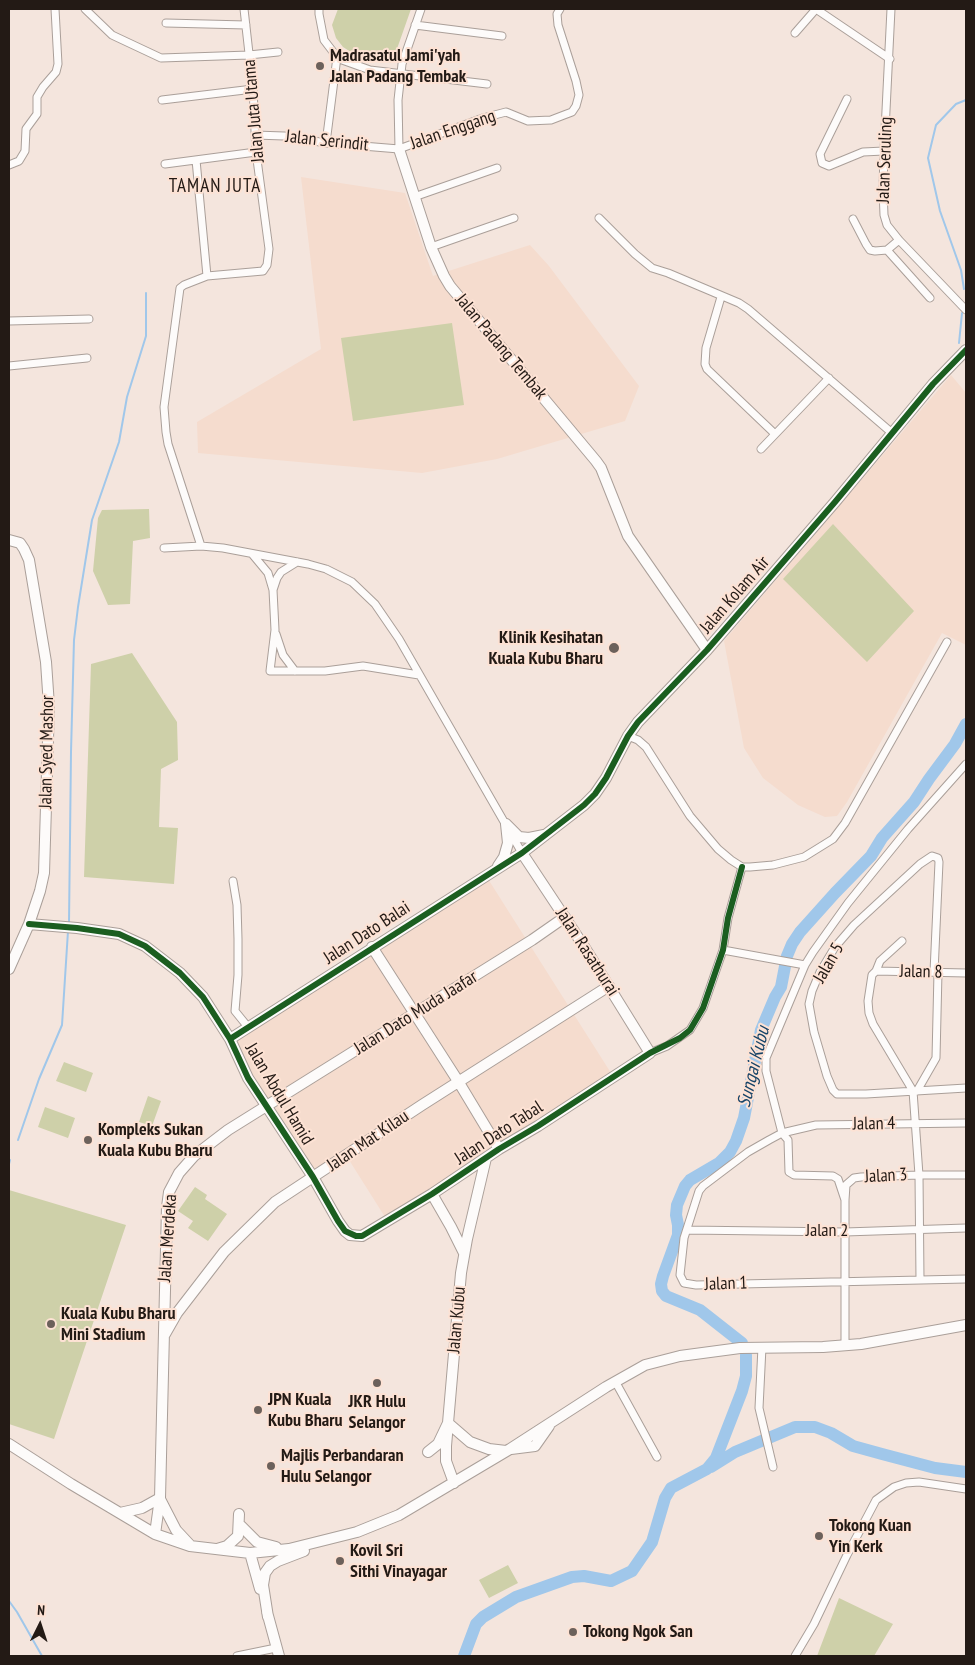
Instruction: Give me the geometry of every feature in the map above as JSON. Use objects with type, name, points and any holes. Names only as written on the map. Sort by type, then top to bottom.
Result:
[{"type":"street","points":[[9,165],[19,161],[25,151],[26,129],[37,114],[37,98],[43,87],[56,72],[58,64],[54,9]]},
{"type":"street","points":[[85,9],[112,35],[157,57],[249,55],[278,52]]},
{"type":"street","name":"Jalan Juta Utama","points":[[207,276],[263,271],[267,265],[269,249],[256,152],[253,89],[244,9]]},
{"type":"street","points":[[319,9],[324,40],[337,57],[370,70],[487,84]]},
{"type":"street","name":"Jalan Padang Tembak","points":[[421,9],[407,45],[401,74],[398,100],[399,148],[435,259],[450,286],[601,468],[628,536],[707,650]]},
{"type":"street","name":"Jalan Enggang","points":[[399,148],[506,112],[528,122],[536,122],[551,120],[572,112],[579,95],[557,19],[560,9]]},
{"type":"street","points":[[795,33],[816,9],[890,59]]},
{"type":"street","name":"Jalan Seruling","points":[[891,9],[884,151],[884,215],[887,224],[898,240],[966,310]]},
{"type":"street","points":[[166,23],[246,25]]},
{"type":"street","points":[[414,26],[502,36]]},
{"type":"street","points":[[326,142],[337,57]]},
{"type":"street","points":[[162,100],[253,89]]},
{"type":"street","points":[[847,99],[820,154],[822,163],[829,166],[863,152],[884,151]]},
{"type":"street","name":"Jalan Serindit","points":[[255,135],[284,136],[326,142],[399,148]]},
{"type":"street","points":[[165,164],[256,152]]},
{"type":"street","points":[[196,160],[207,276],[180,288],[164,407],[168,444],[201,546]]},
{"type":"street","points":[[414,197],[497,168]]},
{"type":"street","points":[[431,247],[514,218]]},
{"type":"street","points":[[599,218],[652,268],[681,278],[739,303],[748,309],[892,433]]},
{"type":"street","points":[[852,219],[870,250],[875,252],[887,250],[898,240]]},
{"type":"street","points":[[887,250],[930,298]]},
{"type":"street","points":[[722,297],[706,348],[705,364],[775,434]]},
{"type":"street","points":[[9,322],[90,319]]},
{"type":"street","name":"Jalan Kolam Air","points":[[522,853],[573,815],[595,794],[638,722],[707,650],[829,509],[933,384],[966,350]]},
{"type":"street","points":[[9,366],[87,358]]},
{"type":"street","points":[[761,449],[829,378]]},
{"type":"street","name":"Jalan Syed Mashor","points":[[9,540],[20,543],[29,560],[46,662],[48,689],[44,873],[29,924],[10,962]]},
{"type":"street","points":[[164,548],[201,546],[223,548],[326,569],[352,582],[375,604],[399,640],[522,853]]},
{"type":"street","points":[[252,554],[268,573],[273,590],[275,630],[270,671],[326,671],[363,666],[419,675]]},
{"type":"street","points":[[273,590],[281,572],[297,562]]},
{"type":"street","points":[[275,630],[283,655],[294,671]]},
{"type":"street","points":[[628,736],[638,740],[646,747],[690,816],[718,849],[742,867],[773,865],[804,857],[826,845],[833,839],[845,822],[946,642]]},
{"type":"street","points":[[782,1133],[766,1072],[766,1058],[805,965],[848,903],[908,829],[966,764]]},
{"type":"street","points":[[506,824],[520,837],[544,837]]},
{"type":"street","points":[[506,824],[508,843],[501,866],[532,868],[534,854],[544,837]]},
{"type":"street","name":"Jalan Dato Balai","points":[[230,1039],[522,853]]},
{"type":"street","name":"Jalan Rasathurai","points":[[522,853],[565,917],[650,1052]]},
{"type":"street","name":"Jalan 5","points":[[936,972],[939,862],[938,858],[932,856],[920,864],[854,925],[835,947],[820,972],[812,992],[810,1004],[816,1041],[827,1076],[835,1093],[848,1095],[966,1088]]},
{"type":"street","points":[[650,1052],[667,1046],[690,1030],[703,1008],[723,950],[728,918],[742,867]]},
{"type":"street","points":[[233,880],[237,905],[238,939],[235,1012],[248,1027]]},
{"type":"street","name":"Jalan Dato Muda Jaafar","points":[[266,1106],[532,940],[565,917]]},
{"type":"street","name":"Jalan Abdul Hamid","points":[[29,924],[119,934],[145,946],[170,963],[203,997],[230,1039],[238,1060],[313,1177],[345,1231],[356,1236],[362,1236]]},
{"type":"street","points":[[902,941],[880,962],[872,975],[868,1001],[873,1024],[888,1051],[915,1091]]},
{"type":"street","points":[[372,947],[499,1149]]},
{"type":"street","points":[[723,950],[805,965]]},
{"type":"street","name":"Jalan 8","points":[[876,971],[966,973]]},
{"type":"street","points":[[920,1280],[919,1175],[915,1123],[915,1091],[936,1058],[936,972]]},
{"type":"street","name":"Jalan Mat Kilau","points":[[163,1337],[177,1313],[224,1252],[275,1202],[458,1081],[609,986]]},
{"type":"street","name":"Jalan Dato Tabal","points":[[362,1236],[432,1194],[650,1052]]},
{"type":"street","name":"Jalan Merdeka","points":[[155,1534],[160,1498],[163,1312],[169,1192],[174,1182],[194,1156],[228,1130],[266,1106]]},
{"type":"street","name":"Jalan 4","points":[[782,1133],[816,1125],[966,1123]]},
{"type":"street","name":"Jalan 3","points":[[782,1133],[788,1140],[789,1172],[794,1175],[833,1176],[838,1180],[845,1200]]},
{"type":"street","name":"Jalan 1","points":[[782,1133],[748,1152],[703,1186],[696,1197],[687,1230],[681,1260],[680,1275],[682,1280],[688,1284],[966,1279]]},
{"type":"street","name":"Jalan Kubu","points":[[454,1484],[446,1461],[464,1253],[486,1158]]},
{"type":"street","name":"Jalan 3","points":[[845,1200],[846,1185],[854,1178],[966,1175]]},
{"type":"street","points":[[432,1194],[464,1253]]},
{"type":"street","points":[[845,1200],[845,1345]]},
{"type":"street","points":[[416,1204],[442,1212]]},
{"type":"street","points":[[451,1227],[462,1225],[471,1220]]},
{"type":"street","name":"Jalan 2","points":[[687,1230],[845,1232],[966,1228]]},
{"type":"street","points":[[163,1312],[177,1313]]},
{"type":"street","points":[[428,1452],[438,1444],[448,1423],[470,1442],[488,1449],[508,1450],[536,1446],[552,1421],[615,1381],[645,1366],[664,1360],[740,1348],[823,1348],[861,1344],[966,1325]]},
{"type":"street","points":[[762,1347],[759,1408],[773,1467]]},
{"type":"street","points":[[615,1381],[658,1457]]},
{"type":"street","points":[[9,1444],[155,1534],[190,1546],[250,1554],[289,1549],[344,1536]]},
{"type":"street","points":[[268,1617],[263,1578],[270,1566],[278,1561],[392,1519],[454,1484],[508,1450]]},
{"type":"street","points":[[795,1656],[814,1624],[876,1500],[894,1487],[906,1483],[919,1482],[966,1489]]},
{"type":"street","points":[[120,1513],[142,1508],[160,1498],[165,1512],[176,1530],[190,1546]]},
{"type":"street","points":[[216,1550],[227,1546],[238,1536],[239,1514]]},
{"type":"street","points":[[241,1526],[262,1545],[289,1549]]},
{"type":"street","points":[[237,1656],[278,1652],[250,1554]]},
{"type":"shaded area","points":[[301,177],[405,193],[433,276],[530,245],[549,266],[639,386],[625,421],[497,459],[422,473],[198,453],[197,422],[321,349]]},
{"type":"shaded area","points":[[951,375],[966,393],[966,645],[942,633],[847,802],[837,816],[825,817],[798,805],[763,778],[744,748],[724,641]]},
{"type":"shaded area","points":[[488,879],[611,1073],[430,1191],[385,1217],[344,1152],[314,1171],[242,1060],[234,1041]]},
{"type":"green space","points":[[338,9],[411,9],[392,63],[354,54],[343,47],[336,38],[332,25]]},
{"type":"green space","points":[[452,323],[464,405],[353,421],[341,338]]},
{"type":"green space","points":[[149,509],[150,538],[133,541],[130,604],[108,605],[93,571],[98,518],[102,510]]},
{"type":"green space","points":[[833,524],[914,611],[867,662],[783,579]]},
{"type":"green space","points":[[132,653],[177,722],[178,760],[161,769],[159,827],[178,828],[174,884],[84,877],[91,664]]},
{"type":"green space","points":[[64,1062],[93,1073],[86,1092],[56,1081]]},
{"type":"green space","points":[[148,1096],[161,1101],[152,1126],[139,1122]]},
{"type":"green space","points":[[45,1107],[75,1118],[68,1138],[38,1127]]},
{"type":"green space","points":[[195,1187],[207,1195],[205,1199],[227,1214],[208,1241],[188,1228],[193,1221],[178,1211]]},
{"type":"green space","name":"Kuala Kubu Bharu Mini Stadium","points":[[9,1190],[126,1225],[54,1439],[9,1424]]},
{"type":"green space","points":[[508,1565],[518,1583],[489,1598],[479,1580]]},
{"type":"green space","points":[[839,1598],[893,1624],[874,1656],[817,1656]]},
{"type":"waterway","name":"Sungai Kubu","points":[[964,289],[961,270],[940,211],[928,158],[936,125],[956,104],[966,100]]},
{"type":"waterway","points":[[69,923],[74,640],[78,607],[92,520],[119,442],[127,397],[146,336],[146,293]]},
{"type":"waterway","name":"Sungai Kubu","points":[[959,343],[962,313]]},
{"type":"waterway","name":"Sungai Kubu","points":[[742,1343],[700,1310],[666,1296],[662,1291],[663,1276],[678,1235],[677,1205],[685,1186],[690,1180],[719,1163],[730,1152],[736,1141],[744,1118],[761,1030],[781,987],[787,956],[792,944],[800,932],[835,893],[871,856],[882,838],[914,802],[955,744],[966,724]]},
{"type":"waterway","points":[[18,1140],[39,1079],[62,1025],[68,931]]},
{"type":"waterway","points":[[9,1164],[10,1160]]},
{"type":"waterway","name":"Sungai Kubu","points":[[464,1656],[476,1624],[483,1617],[516,1597],[572,1577],[584,1576],[611,1581],[632,1571],[652,1542],[665,1498],[671,1488],[707,1469],[716,1458],[742,1391],[746,1376],[746,1355]]},
{"type":"waterway","points":[[711,1467],[735,1452],[795,1427],[815,1427],[831,1433],[853,1446],[935,1468],[966,1472]]},
{"type":"waterway","points":[[9,1601],[42,1656]]},
{"type":"cycle path","points":[[230,1039],[522,853],[584,805],[595,794],[606,778],[628,736],[638,722],[707,650],[835,502],[933,384],[966,350]]},
{"type":"cycle path","points":[[29,924],[119,934],[145,946],[180,973],[203,997],[230,1039],[248,1078],[313,1177],[338,1221],[345,1231],[356,1236],[362,1236],[432,1194],[650,1053],[680,1038],[690,1030],[703,1008],[723,950],[728,918],[742,867]]},
{"type":"place","name":"Madrasatul Jami'yah Jalan Padang Tembak","points":[[320,66]]},
{"type":"place","name":"Klinik Kesihatan Kuala Kubu Bharu","points":[[614,648]]},
{"type":"place","name":"Kompleks Sukan Kuala Kubu Bharu","points":[[88,1140]]},
{"type":"place","name":"Kuala Kubu Bharu Mini Stadium","points":[[51,1324]]},
{"type":"place","name":"JKR Hulu Selangor","points":[[377,1383]]},
{"type":"place","name":"JPN Kuala Kubu Bharu","points":[[258,1410]]},
{"type":"place","name":"Majlis Perbandaran Hulu Selangor","points":[[271,1466]]},
{"type":"place","name":"Tokong Kuan Yin Kerk","points":[[819,1536]]},
{"type":"place","name":"Kovil Sri Sithi Vinayagar","points":[[340,1561]]},
{"type":"place","name":"Tokong Ngok San","points":[[573,1632]]},
{"type":"district","name":"TAMAN JUTA","points":[[215,187]]}]
